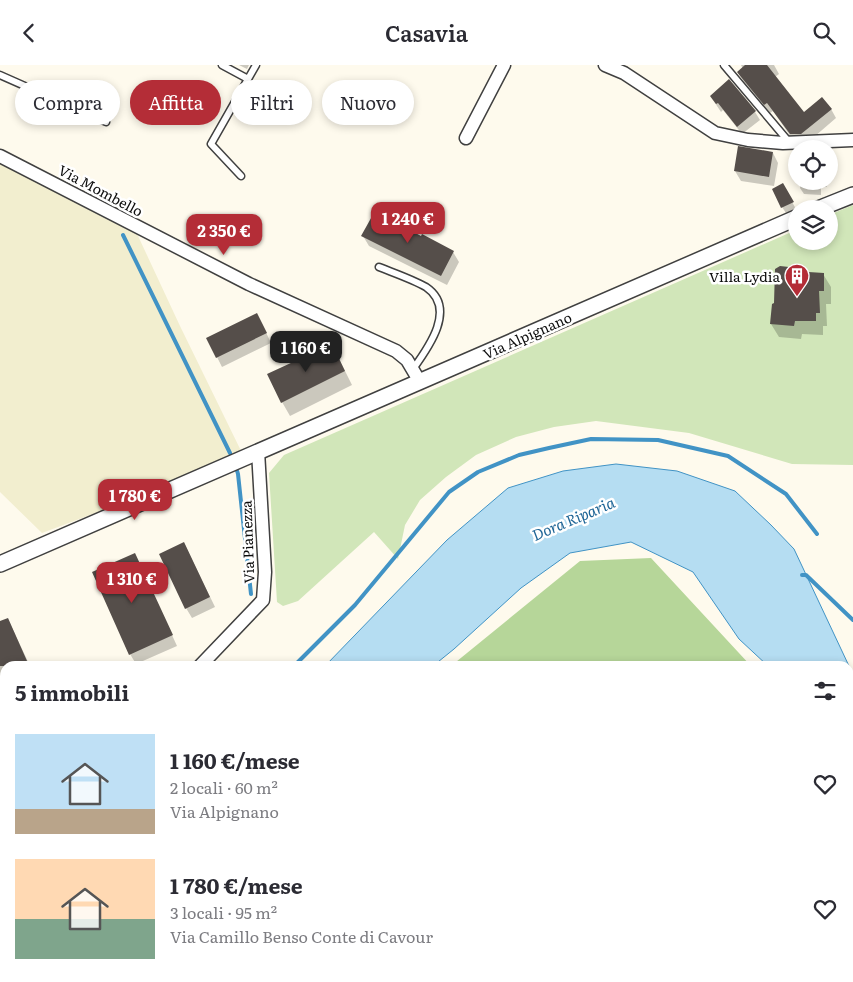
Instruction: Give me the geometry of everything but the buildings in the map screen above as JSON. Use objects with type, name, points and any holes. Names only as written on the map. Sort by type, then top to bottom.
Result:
[{"type":"street","points":[[466,138],[504,65]]},
{"type":"street","points":[[605,65],[624,73],[715,133],[748,140],[788,142]]},
{"type":"street","points":[[838,141],[851,141]]},
{"type":"street","name":"Via Mombello","points":[[0,156],[249,284],[396,351],[407,360],[416,376]]},
{"type":"street","points":[[837,200],[850,194]]},
{"type":"street","name":"Via Alpignano","points":[[0,564],[258,451],[416,376],[788,221]]},
{"type":"street","name":"Via Pianezza","points":[[205,661],[263,600],[265,572],[258,451]]},
{"type":"lane","points":[[222,65],[248,79]]},
{"type":"lane","points":[[241,176],[211,144],[256,65]]},
{"type":"lane","points":[[724,65],[788,140]]},
{"type":"lane","points":[[0,75],[15,82]]},
{"type":"lane","points":[[379,267],[426,287],[437,298],[441,308],[439,322],[416,376]]},
{"type":"shaded area","points":[[0,163],[132,223],[244,457],[42,533],[0,492]]},
{"type":"green space","points":[[853,205],[853,465],[792,464],[689,433],[596,421],[554,427],[516,437],[476,455],[446,477],[420,500],[405,525],[398,559],[374,532],[298,601],[283,606],[277,602],[269,473],[284,455],[788,234],[788,250],[838,250],[838,211]]},
{"type":"green space","points":[[651,558],[746,661],[457,661],[580,561]]},
{"type":"water","name":"Dora Riparia","points":[[616,464],[677,471],[735,491],[794,549],[847,661],[763,661],[739,639],[693,572],[631,542],[570,553],[521,588],[439,661],[330,661],[447,540],[508,488],[563,471]]},
{"type":"waterway","points":[[123,235],[230,453]]},
{"type":"waterway","points":[[299,661],[355,605],[449,492],[478,472],[519,455],[591,439],[658,440],[728,456],[786,494],[817,534]]},
{"type":"waterway","points":[[236,467],[251,594]]},
{"type":"waterway","points":[[802,575],[806,575],[853,620]]},
{"type":"place","name":"Villa Lydia","points":[[797,297]]}]
